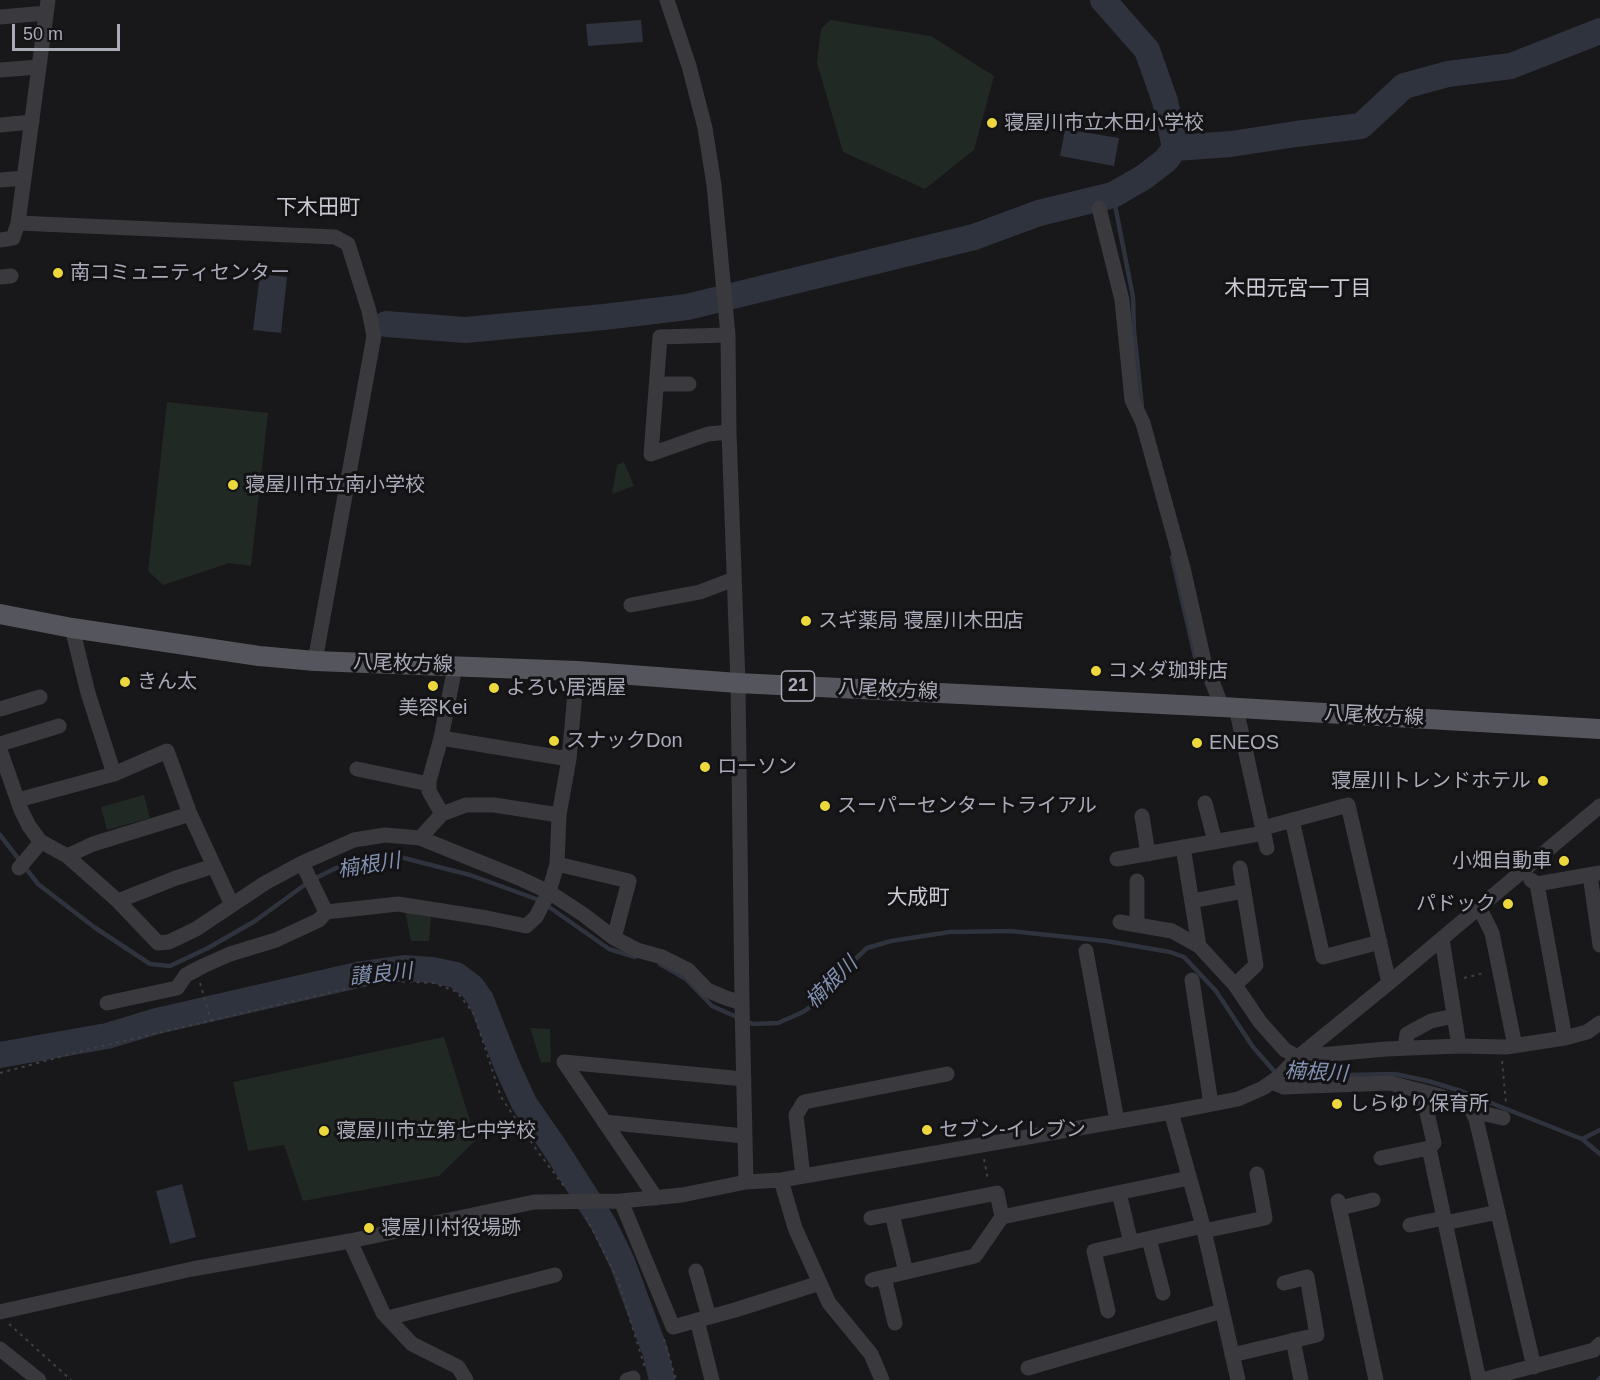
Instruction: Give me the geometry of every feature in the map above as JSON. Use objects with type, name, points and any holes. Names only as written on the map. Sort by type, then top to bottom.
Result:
[{"type":"main road","name":"八尾枚方線","points":[[0,614],[72,628],[259,656],[315,661],[577,671],[738,683],[1229,707],[1600,729]]},
{"type":"street","points":[[667,0],[689,66],[705,128],[714,185],[728,335],[738,683],[746,1182]]},
{"type":"street","points":[[0,17],[47,7],[18,223],[13,238],[0,240]]},
{"type":"street","points":[[0,70],[39,67]]},
{"type":"street","points":[[0,125],[32,122]]},
{"type":"street","points":[[0,180],[24,178]]},
{"type":"street","points":[[1099,208],[1122,300],[1132,400],[1143,423],[1180,557],[1204,661],[1229,707],[1267,848]]},
{"type":"street","points":[[18,223],[335,237],[348,244],[369,311],[374,336],[315,661]]},
{"type":"street","points":[[728,335],[660,337],[651,454],[708,434],[729,432]]},
{"type":"street","points":[[657,384],[689,384]]},
{"type":"street","points":[[631,605],[700,592],[734,579]]},
{"type":"street","points":[[72,628],[88,693],[114,774]]},
{"type":"street","points":[[442,814],[429,791],[429,784],[455,667]]},
{"type":"street","points":[[107,1003],[177,988],[186,975],[202,966],[230,954],[276,940],[319,920],[326,912],[398,904],[526,926],[536,917],[545,900],[557,864],[559,815],[568,759],[577,671]]},
{"type":"street","points":[[0,710],[40,697]]},
{"type":"street","points":[[0,744],[59,726]]},
{"type":"street","points":[[441,738],[568,759]]},
{"type":"street","points":[[0,750],[38,847],[67,856],[118,901],[158,943],[169,942],[196,929],[265,883],[305,868],[354,840],[385,835],[420,838],[519,878],[545,900],[584,915],[614,938],[638,950],[662,957],[688,970],[707,990],[742,1006]]},
{"type":"street","points":[[18,800],[114,774],[166,751],[190,814],[232,905]]},
{"type":"street","points":[[357,769],[429,784]]},
{"type":"street","points":[[1205,803],[1215,842]]},
{"type":"street","points":[[420,838],[442,814],[466,805],[494,805],[559,815]]},
{"type":"street","points":[[1117,860],[1215,842],[1348,805],[1389,983]]},
{"type":"street","points":[[4,1318],[192,1269],[350,1241],[534,1202],[621,1202],[682,1195],[746,1182],[803,1176],[1238,1099],[1263,1088],[1600,806]]},
{"type":"street","points":[[67,856],[93,844],[190,814]]},
{"type":"street","points":[[1142,816],[1148,854]]},
{"type":"street","points":[[1292,820],[1323,957],[1380,942]]},
{"type":"street","points":[[19,868],[38,847]]},
{"type":"street","points":[[1183,847],[1199,946]]},
{"type":"street","points":[[557,864],[630,881],[614,938]]},
{"type":"street","points":[[118,901],[214,866]]},
{"type":"street","points":[[305,868],[326,912]]},
{"type":"street","points":[[1235,985],[1256,965],[1240,868]]},
{"type":"street","points":[[1521,872],[1537,884],[1565,1038]]},
{"type":"street","points":[[1537,884],[1595,874],[1600,945]]},
{"type":"street","points":[[1137,881],[1137,925]]},
{"type":"street","points":[[1192,901],[1244,891]]},
{"type":"street","points":[[1479,907],[1492,933],[1499,970],[1507,1047]]},
{"type":"street","points":[[1120,922],[1172,931],[1199,946],[1235,985],[1260,1023],[1286,1050],[1284,1087],[1390,1083],[1470,1107],[1476,1119],[1534,1367]]},
{"type":"street","points":[[1442,939],[1459,1046]]},
{"type":"street","points":[[1086,951],[1116,1121]]},
{"type":"street","points":[[1192,980],[1211,1104]]},
{"type":"street","points":[[1405,1048],[1407,1034],[1431,1021],[1454,1016]]},
{"type":"street","points":[[1284,1071],[1405,1048],[1507,1047],[1565,1038],[1587,1032],[1600,1023]]},
{"type":"street","points":[[656,1198],[564,1062],[744,1079]]},
{"type":"street","points":[[803,1176],[796,1115],[804,1102],[947,1074]]},
{"type":"street","points":[[1381,1158],[1429,1148],[1434,1143],[1422,1091]]},
{"type":"street","points":[[1472,1111],[1504,1112]]},
{"type":"street","points":[[1171,1112],[1203,1229],[1238,1380]]},
{"type":"street","points":[[604,1122],[744,1136]]},
{"type":"street","points":[[1429,1148],[1481,1380],[1507,1377],[1594,1350],[1600,1344]]},
{"type":"street","points":[[1108,1311],[1094,1251],[1265,1218],[1257,1174]]},
{"type":"street","points":[[895,1323],[878,1278],[975,1256],[1002,1217],[1189,1178]]},
{"type":"street","points":[[781,1179],[795,1228],[829,1303],[871,1354],[882,1380]]},
{"type":"street","points":[[1119,1193],[1131,1243]]},
{"type":"street","points":[[871,1218],[997,1194],[1002,1217]]},
{"type":"street","points":[[1373,1200],[1339,1204],[1376,1380]]},
{"type":"street","points":[[621,1202],[674,1327],[820,1283]]},
{"type":"street","points":[[1410,1225],[1498,1212]]},
{"type":"street","points":[[892,1214],[906,1272]]},
{"type":"street","points":[[1149,1239],[1162,1293]]},
{"type":"street","points":[[350,1241],[383,1313],[412,1344],[458,1367],[466,1380]]},
{"type":"street","points":[[696,1271],[712,1380]]},
{"type":"street","points":[[388,1318],[555,1275]]},
{"type":"street","points":[[1232,1355],[1317,1335],[1307,1277],[1284,1283]]},
{"type":"street","points":[[1028,1368],[1222,1311]]},
{"type":"street","points":[[1293,1340],[1301,1380]]},
{"type":"street","points":[[0,1349],[39,1380]]},
{"type":"path","points":[[1449,981],[1499,970]]},
{"type":"path","points":[[0,1073],[86,1050],[336,991],[389,981],[434,983],[457,992],[474,1014],[501,1097],[538,1152],[576,1201],[592,1227],[618,1280],[635,1376]]},
{"type":"path","points":[[205,1000],[212,1022]]},
{"type":"path","points":[[1504,1112],[1507,1047]]},
{"type":"path","points":[[982,1144],[990,1195]]},
{"type":"path","points":[[4,1318],[71,1380]]},
{"type":"shaded area","points":[[641,20],[643,42],[588,46],[586,24]]},
{"type":"shaded area","points":[[830,20],[931,36],[994,76],[974,150],[925,189],[843,152],[817,63],[821,29]]},
{"type":"shaded area","points":[[1065,129],[1119,138],[1114,166],[1060,156]]},
{"type":"shaded area","points":[[260,274],[287,277],[281,333],[253,330]]},
{"type":"shaded area","points":[[167,402],[268,413],[251,566],[229,563],[163,585],[148,571]]},
{"type":"shaded area","points":[[624,462],[634,486],[612,494],[617,465]]},
{"type":"shaded area","points":[[144,795],[150,818],[107,830],[101,807]]},
{"type":"shaded area","points":[[405,911],[431,916],[429,941],[411,941]]},
{"type":"shaded area","points":[[530,1028],[550,1029],[551,1062],[541,1063]]},
{"type":"shaded area","points":[[444,1037],[476,1140],[439,1176],[303,1201],[284,1145],[248,1151],[233,1082]]},
{"type":"shaded area","points":[[182,1184],[196,1237],[170,1244],[156,1191]]},
{"type":"waterway","points":[[1103,0],[1147,50],[1165,101],[1175,148]]},
{"type":"waterway","points":[[386,324],[465,330],[687,307],[974,237],[1039,213],[1113,195],[1144,177],[1166,160],[1175,148],[1231,144],[1361,126],[1404,86],[1448,74],[1511,66],[1600,31]]},
{"type":"waterway","points":[[1113,195],[1133,297],[1142,407]]},
{"type":"waterway","points":[[1172,557],[1199,674]]},
{"type":"waterway","name":"楠根川","points":[[0,835],[38,884],[94,927],[150,964],[170,966],[208,948],[255,921],[310,881],[336,868],[369,860],[400,857],[470,875],[539,900],[609,949],[635,957]]},
{"type":"waterway","name":"楠根川","points":[[746,1021],[753,1024],[778,1023],[803,1012],[821,999],[849,965],[867,948],[891,941],[950,932],[1010,931],[1106,941],[1170,952],[1184,957],[1216,991],[1253,1047],[1274,1071],[1279,1072]]},
{"type":"waterway","name":"楠根川","points":[[660,964],[686,979],[712,1006],[739,1018]]},
{"type":"waterway","name":"讃良川","points":[[0,1055],[107,1036],[157,1021],[362,974],[404,968],[456,975],[472,987],[481,1000],[524,1103],[604,1225],[622,1262],[655,1351],[662,1380]]},
{"type":"waterway","name":"楠根川","points":[[1287,1073],[1299,1076],[1395,1074],[1428,1081],[1461,1091],[1582,1139],[1600,1154]]},
{"type":"waterway","points":[[1582,1139],[1600,1130]]},
{"type":"place","name":"寝屋川市立木田小学校","points":[[992,123]]},
{"type":"place","name":"南コミュニティセンター","points":[[58,273]]},
{"type":"place","name":"寝屋川市立南小学校","points":[[233,485]]},
{"type":"place","name":"スギ薬局 寝屋川木田店","points":[[806,621]]},
{"type":"place","name":"コメダ珈琲店","points":[[1096,671]]},
{"type":"place","name":"きん太","points":[[125,682]]},
{"type":"place","name":"美容Kei","points":[[433,686]]},
{"type":"place","name":"よろい居酒屋","points":[[494,688]]},
{"type":"place","name":"スナックDon","points":[[554,741]]},
{"type":"place","name":"ENEOS","points":[[1197,743]]},
{"type":"place","name":"ローソン","points":[[705,767]]},
{"type":"place","name":"寝屋川トレンドホテル","points":[[1543,781]]},
{"type":"place","name":"スーパーセンタートライアル","points":[[825,806]]},
{"type":"place","name":"小畑自動車","points":[[1564,861]]},
{"type":"place","name":"パドック","points":[[1508,904]]},
{"type":"place","name":"しらゆり保育所","points":[[1337,1104]]},
{"type":"place","name":"セブン-イレブン","points":[[927,1130]]},
{"type":"place","name":"寝屋川市立第七中学校","points":[[324,1131]]},
{"type":"place","name":"寝屋川村役場跡","points":[[369,1228]]},
{"type":"district","name":"下木田町","points":[[318,208]]},
{"type":"district","name":"木田元宮一丁目","points":[[1298,289]]},
{"type":"district","name":"大成町","points":[[918,898]]}]
